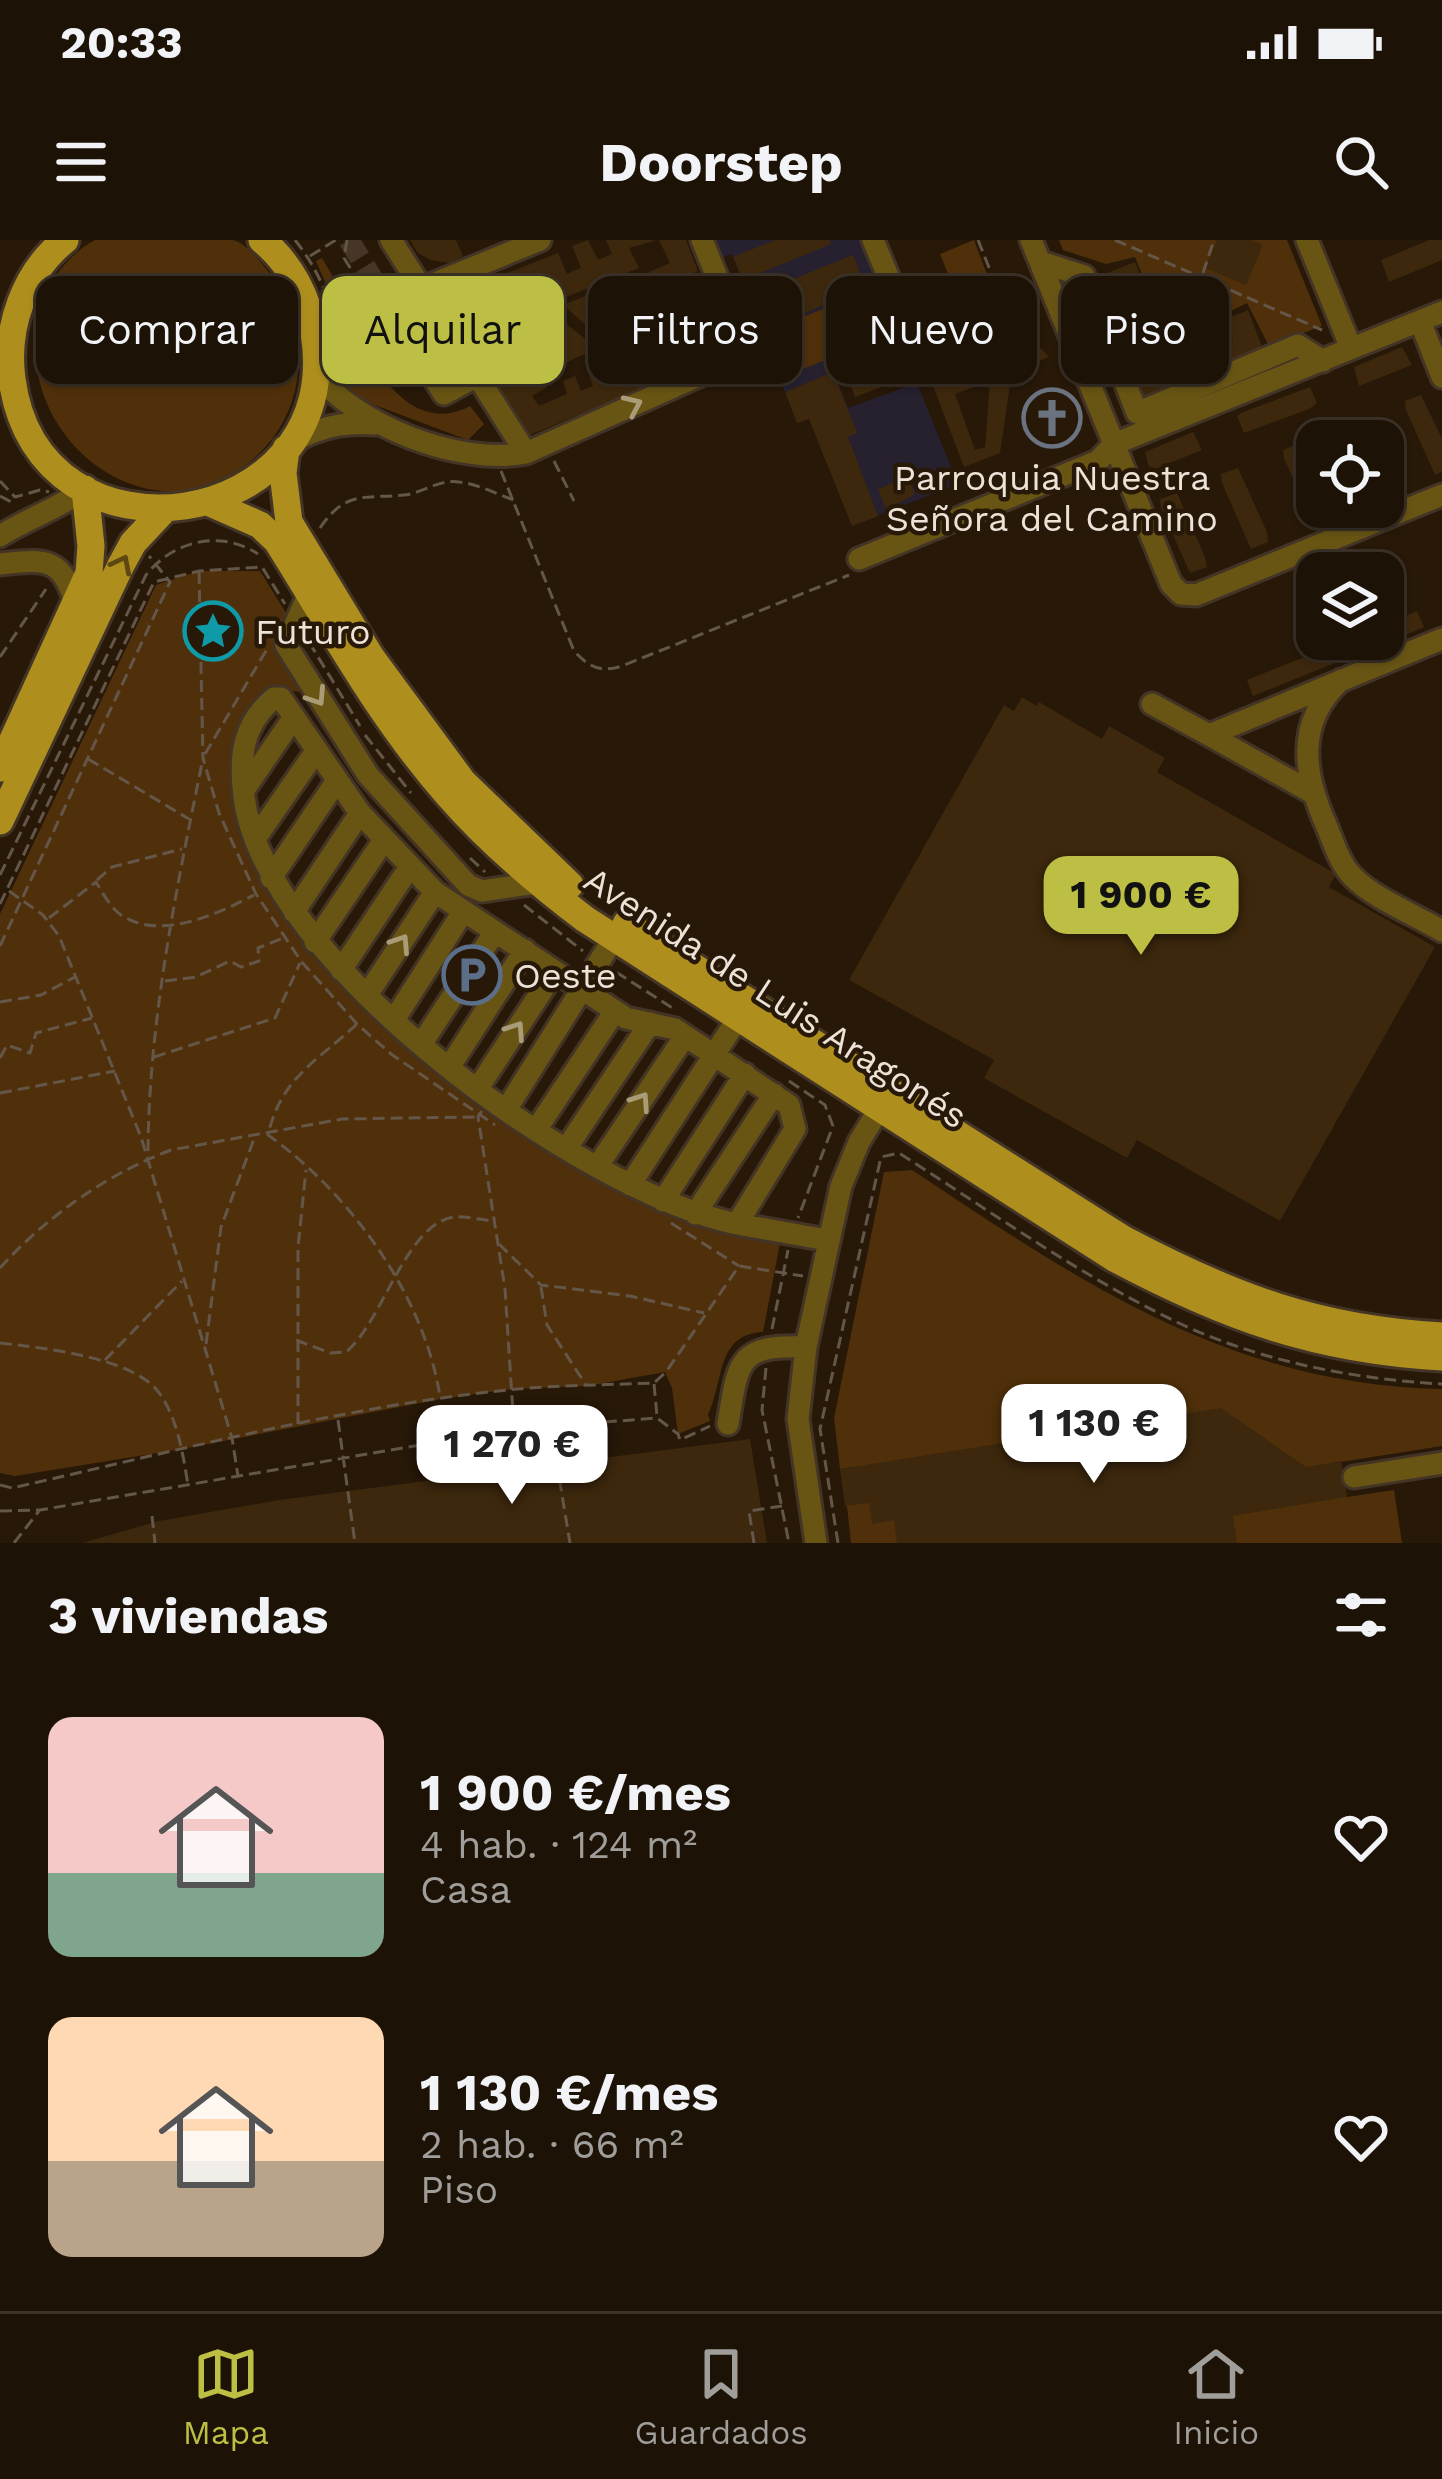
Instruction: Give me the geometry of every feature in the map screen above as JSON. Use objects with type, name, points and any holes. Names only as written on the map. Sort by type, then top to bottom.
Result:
[{"type":"main road","points":[[65,240],[43,262],[19,306],[11,344],[12,382],[32,436],[50,460],[85,489],[123,505],[164,511],[210,503],[244,488],[288,446],[307,411],[316,372],[316,345],[304,298],[282,260],[262,240]]},
{"type":"main road","name":"Avenida de Luis Aragonés","points":[[288,446],[285,504],[300,544],[399,699],[435,749],[497,819],[593,903],[1114,1258],[1194,1300],[1294,1335],[1400,1355],[1442,1357]]},
{"type":"main road","points":[[0,768],[76,607],[91,561],[85,489]]},
{"type":"main road","name":"Avenida de Luis Aragonés","points":[[210,503],[260,525],[277,541],[383,711],[483,833],[537,883],[614,938],[738,1018],[1201,1280],[1298,1315],[1350,1327],[1442,1336]]},
{"type":"main road","points":[[0,821],[120,567],[133,543],[164,511]]},
{"type":"street","points":[[392,240],[415,276]]},
{"type":"street","points":[[452,276],[540,240]]},
{"type":"street","points":[[288,446],[318,428],[344,422],[380,425],[484,457],[526,453],[748,354],[702,240]]},
{"type":"street","points":[[873,240],[888,276]]},
{"type":"street","points":[[1031,240],[1172,584],[1181,594],[1196,595],[1442,495]]},
{"type":"street","points":[[1307,240],[1342,342]]},
{"type":"street","points":[[1040,262],[1084,276],[1137,413],[1298,345],[1323,361]]},
{"type":"street","points":[[859,559],[1098,461],[1114,444],[1323,361],[1342,342],[1442,312]]},
{"type":"street","points":[[1420,321],[1442,377]]},
{"type":"street","points":[[316,372],[337,399],[380,425]]},
{"type":"street","points":[[438,384],[444,394],[462,384]]},
{"type":"street","points":[[482,384],[526,453]]},
{"type":"street","points":[[484,457],[505,423]]},
{"type":"street","points":[[0,536],[85,489]]},
{"type":"street","points":[[0,564],[34,560],[55,566],[64,572],[76,607]]},
{"type":"street","points":[[309,593],[286,645],[368,775],[468,885],[482,891],[537,883]]},
{"type":"street","points":[[1209,735],[1442,639]]},
{"type":"street","points":[[1341,680],[1325,697],[1313,724],[1306,766],[1311,792],[1342,862],[1357,880],[1442,931]]},
{"type":"street","points":[[736,1224],[795,1129],[789,1105],[685,1036],[626,1018],[435,892],[360,813],[281,698],[262,708],[245,735],[241,758],[264,886],[394,1020],[506,1109],[629,1185],[695,1214],[736,1224],[827,1240]]},
{"type":"street","points":[[1152,704],[1311,792]]},
{"type":"street","points":[[244,790],[294,717]]},
{"type":"street","points":[[255,839],[316,751]]},
{"type":"street","points":[[264,886],[336,782]]},
{"type":"street","points":[[294,912],[360,813]]},
{"type":"street","points":[[316,942],[384,840]]},
{"type":"street","points":[[341,970],[409,868]]},
{"type":"street","points":[[367,994],[435,892]]},
{"type":"street","points":[[394,1020],[463,912]]},
{"type":"street","points":[[422,1043],[495,932]]},
{"type":"street","points":[[506,1109],[614,938]]},
{"type":"street","points":[[450,1066],[525,950]]},
{"type":"street","points":[[478,1088],[555,971]]},
{"type":"street","points":[[536,1130],[615,1011]]},
{"type":"street","points":[[629,1185],[738,1018]]},
{"type":"street","points":[[566,1149],[650,1023]]},
{"type":"street","points":[[596,1167],[685,1036]]},
{"type":"street","points":[[663,1202],[745,1074]]},
{"type":"street","points":[[695,1214],[774,1094]]},
{"type":"street","points":[[816,1543],[798,1419],[806,1347],[841,1186],[859,1142],[885,1100]]},
{"type":"street","points":[[724,1423],[747,1357],[769,1345],[806,1347]]},
{"type":"street","points":[[1354,1477],[1442,1463]]},
{"type":"path","points":[[309,257],[336,240]]},
{"type":"path","points":[[346,240],[344,258],[355,276]]},
{"type":"path","points":[[978,240],[992,276]]},
{"type":"path","points":[[1115,240],[1202,274],[1342,342]]},
{"type":"path","points":[[1202,274],[1214,240]]},
{"type":"path","points":[[484,457],[516,501],[574,650],[587,665],[601,670],[622,666],[863,569],[859,559]]},
{"type":"path","points":[[0,481],[15,497],[42,490],[54,497]]},
{"type":"path","points":[[314,536],[342,502],[404,495],[447,481],[465,482],[516,501]]},
{"type":"path","points":[[0,496],[16,505]]},
{"type":"path","points":[[0,875],[136,590],[156,562],[174,549],[211,540],[239,544],[261,555]]},
{"type":"path","points":[[0,946],[170,583],[143,551]]},
{"type":"path","points":[[0,657],[51,583]]},
{"type":"path","points":[[148,1159],[161,982],[202,758],[268,647]]},
{"type":"path","points":[[87,758],[190,820]]},
{"type":"path","points":[[47,920],[112,867],[184,848]]},
{"type":"path","points":[[96,882],[126,918],[169,925],[209,916],[264,886]]},
{"type":"path","points":[[7,890],[47,920],[65,947],[115,1071],[148,1159],[206,1347],[232,1438],[238,1478]]},
{"type":"path","points":[[161,982],[196,977],[230,961],[242,967],[259,961],[258,948],[285,937]]},
{"type":"path","points":[[153,1057],[274,1018],[301,961]]},
{"type":"path","points":[[0,1002],[41,995],[77,976]]},
{"type":"path","points":[[0,1058],[7,1045],[30,1053],[36,1033],[93,1017]]},
{"type":"path","points":[[268,1135],[286,1086],[357,1024]]},
{"type":"path","points":[[0,1094],[115,1071]]},
{"type":"path","points":[[0,1268],[53,1217],[171,1150],[342,1119],[478,1117],[505,1289],[514,1429]]},
{"type":"path","points":[[268,1135],[307,1168],[360,1226],[397,1280],[430,1345],[440,1399]]},
{"type":"path","points":[[206,1347],[221,1226],[255,1137]]},
{"type":"path","points":[[838,1543],[820,1429],[881,1157]]},
{"type":"path","points":[[298,1425],[299,1217],[307,1168]]},
{"type":"path","points":[[296,1340],[330,1352],[346,1352],[367,1328],[418,1241],[432,1227],[457,1217],[494,1221]]},
{"type":"path","points":[[498,1243],[541,1285],[630,1296],[706,1313]]},
{"type":"path","points":[[0,1485],[12,1488],[232,1438],[440,1399],[511,1390],[654,1383],[739,1266],[782,1271]]},
{"type":"path","points":[[104,1362],[184,1279]]},
{"type":"path","points":[[541,1285],[545,1322],[586,1386]]},
{"type":"path","points":[[0,1343],[104,1362],[144,1377],[160,1393],[182,1449],[188,1486]]},
{"type":"path","points":[[654,1383],[657,1418]]},
{"type":"path","points":[[337,1418],[355,1543]]},
{"type":"path","points":[[0,1511],[40,1510],[514,1429],[657,1418],[680,1440],[724,1423]]},
{"type":"path","points":[[514,1429],[555,1453],[570,1543]]},
{"type":"path","points":[[754,1543],[749,1511],[783,1506]]},
{"type":"path","points":[[14,1543],[40,1510]]},
{"type":"path","points":[[152,1516],[155,1543]]},
{"type":"shaded area","points":[[95,240],[233,240],[252,252],[271,276],[56,276]]},
{"type":"shaded area","points":[[716,240],[861,240],[876,276],[826,276],[826,384],[838,384],[848,408],[917,384],[958,484],[852,526],[809,419],[797,423],[782,384],[802,384],[802,276],[740,276],[732,254],[723,257]]},
{"type":"shaded area","points":[[974,240],[988,276],[949,276],[940,254]]},
{"type":"shaded area","points":[[1059,240],[1287,240],[1322,326],[1269,346],[1247,303],[1229,312],[1229,276],[1143,276],[1135,257],[1106,264],[1063,250]]},
{"type":"shaded area","points":[[322,258],[333,276],[323,276],[316,261]]},
{"type":"shaded area","points":[[826,308],[826,360],[802,369],[802,317]]},
{"type":"shaded area","points":[[42,384],[296,384],[285,419],[272,439],[232,475],[188,490],[145,488],[104,471],[70,441],[46,401]]},
{"type":"shaded area","points":[[346,384],[388,384],[419,409],[452,413],[470,406],[484,424],[468,440],[356,398]]},
{"type":"shaded area","points":[[199,571],[260,571],[291,621],[281,648],[302,692],[269,689],[240,726],[234,759],[237,813],[265,886],[391,1030],[699,1223],[780,1243],[763,1332],[748,1335],[729,1350],[710,1421],[678,1434],[665,1372],[587,1386],[511,1389],[441,1399],[182,1449],[15,1476],[0,1473],[0,914],[156,585]]},
{"type":"shaded area","points":[[912,1170],[1098,1288],[1226,1347],[1293,1369],[1365,1383],[1442,1389],[1442,1446],[1341,1462],[1347,1497],[1394,1490],[1402,1543],[851,1543],[843,1470],[877,1464],[840,1469],[834,1418],[884,1172]]},
{"type":"building","points":[[410,240],[456,240],[463,256],[449,263],[430,260]]},
{"type":"building","points":[[588,240],[598,260],[612,254],[606,240],[657,240],[629,248],[639,268],[619,276],[588,276],[588,288],[564,298],[564,276],[500,276],[558,253],[567,274],[581,268],[572,246]]},
{"type":"building","points":[[659,240],[686,240],[698,271],[687,276],[651,276],[649,272],[670,263]]},
{"type":"building","points":[[775,240],[830,240],[831,244],[753,276],[741,276],[733,257]]},
{"type":"building","points":[[1217,240],[1252,240],[1263,245],[1246,285],[1205,268]]},
{"type":"building","points":[[1429,240],[1442,240],[1442,260],[1389,282],[1381,260]]},
{"type":"building","points":[[853,255],[861,276],[826,276],[826,304],[802,314],[801,276]]},
{"type":"building","points":[[1135,262],[1140,276],[1100,276]]},
{"type":"building","points":[[588,295],[588,327],[564,306]]},
{"type":"building","points":[[1248,310],[1264,352],[1229,366],[1229,339],[1233,337],[1229,318]]},
{"type":"building","points":[[564,322],[588,341],[588,352],[565,363]]},
{"type":"building","points":[[1037,344],[1049,357],[1037,362]]},
{"type":"building","points":[[1402,347],[1412,365],[1359,386],[1354,367]]},
{"type":"building","points":[[826,375],[826,384],[838,384],[857,433],[848,437],[878,516],[852,526],[809,419],[797,423],[785,392]]},
{"type":"building","points":[[575,376],[581,391],[592,384],[652,384],[530,435],[498,384],[545,384],[547,387],[532,396],[539,406],[567,394],[564,381]]},
{"type":"building","points":[[850,384],[890,384],[855,397]]},
{"type":"building","points":[[932,384],[982,384],[955,394],[975,450],[985,447],[990,384],[1010,384],[1000,453],[964,467]]},
{"type":"building","points":[[1134,384],[1184,384],[1141,401]]},
{"type":"building","points":[[1310,387],[1317,403],[1309,409],[1244,433],[1237,416]]},
{"type":"building","name":"Parroquia Nuestra Señora del Camino","points":[[1052,392],[1072,400],[1080,420],[1072,440],[1052,448],[1032,440],[1024,420],[1032,400]]},
{"type":"building","points":[[1421,395],[1442,439],[1442,472],[1435,475],[1406,410],[1405,401]]},
{"type":"building","points":[[1193,432],[1202,450],[1150,471],[1145,452]]},
{"type":"building","points":[[1296,445],[1296,485],[1284,458],[1283,450]]},
{"type":"building","points":[[1238,468],[1267,532],[1268,542],[1251,549],[1222,483],[1221,474]]},
{"type":"building","points":[[907,477],[915,494],[886,510],[878,489]]},
{"type":"building","points":[[1177,493],[1207,567],[1190,573],[1161,508],[1160,499]]},
{"type":"building","points":[[1417,611],[1424,627],[1404,636],[1404,617]]},
{"type":"building","points":[[1297,660],[1342,660],[1253,696],[1247,680]]},
{"type":"building","points":[[1022,697],[1102,739],[1109,726],[1165,758],[1157,772],[1336,874],[1329,887],[1435,947],[1280,1221],[1137,1140],[1127,1158],[984,1078],[994,1060],[849,980],[1004,705],[1014,711]]},
{"type":"building","points":[[1221,1408],[1306,1467],[1341,1461],[1347,1497],[1233,1516],[1237,1543],[897,1543],[894,1520],[872,1524],[869,1503],[845,1506],[840,1469]]},
{"type":"building","points":[[750,1439],[767,1543],[82,1543],[159,1521],[279,1500]]},
{"type":"tunnel","points":[[349,240],[371,276]]},
{"type":"place","name":"Parroquia Nuestra Señora del Camino","points":[[1052,418]]},
{"type":"place","name":"Futuro","points":[[213,631]]},
{"type":"place","name":"Oeste","points":[[472,975]]}]
